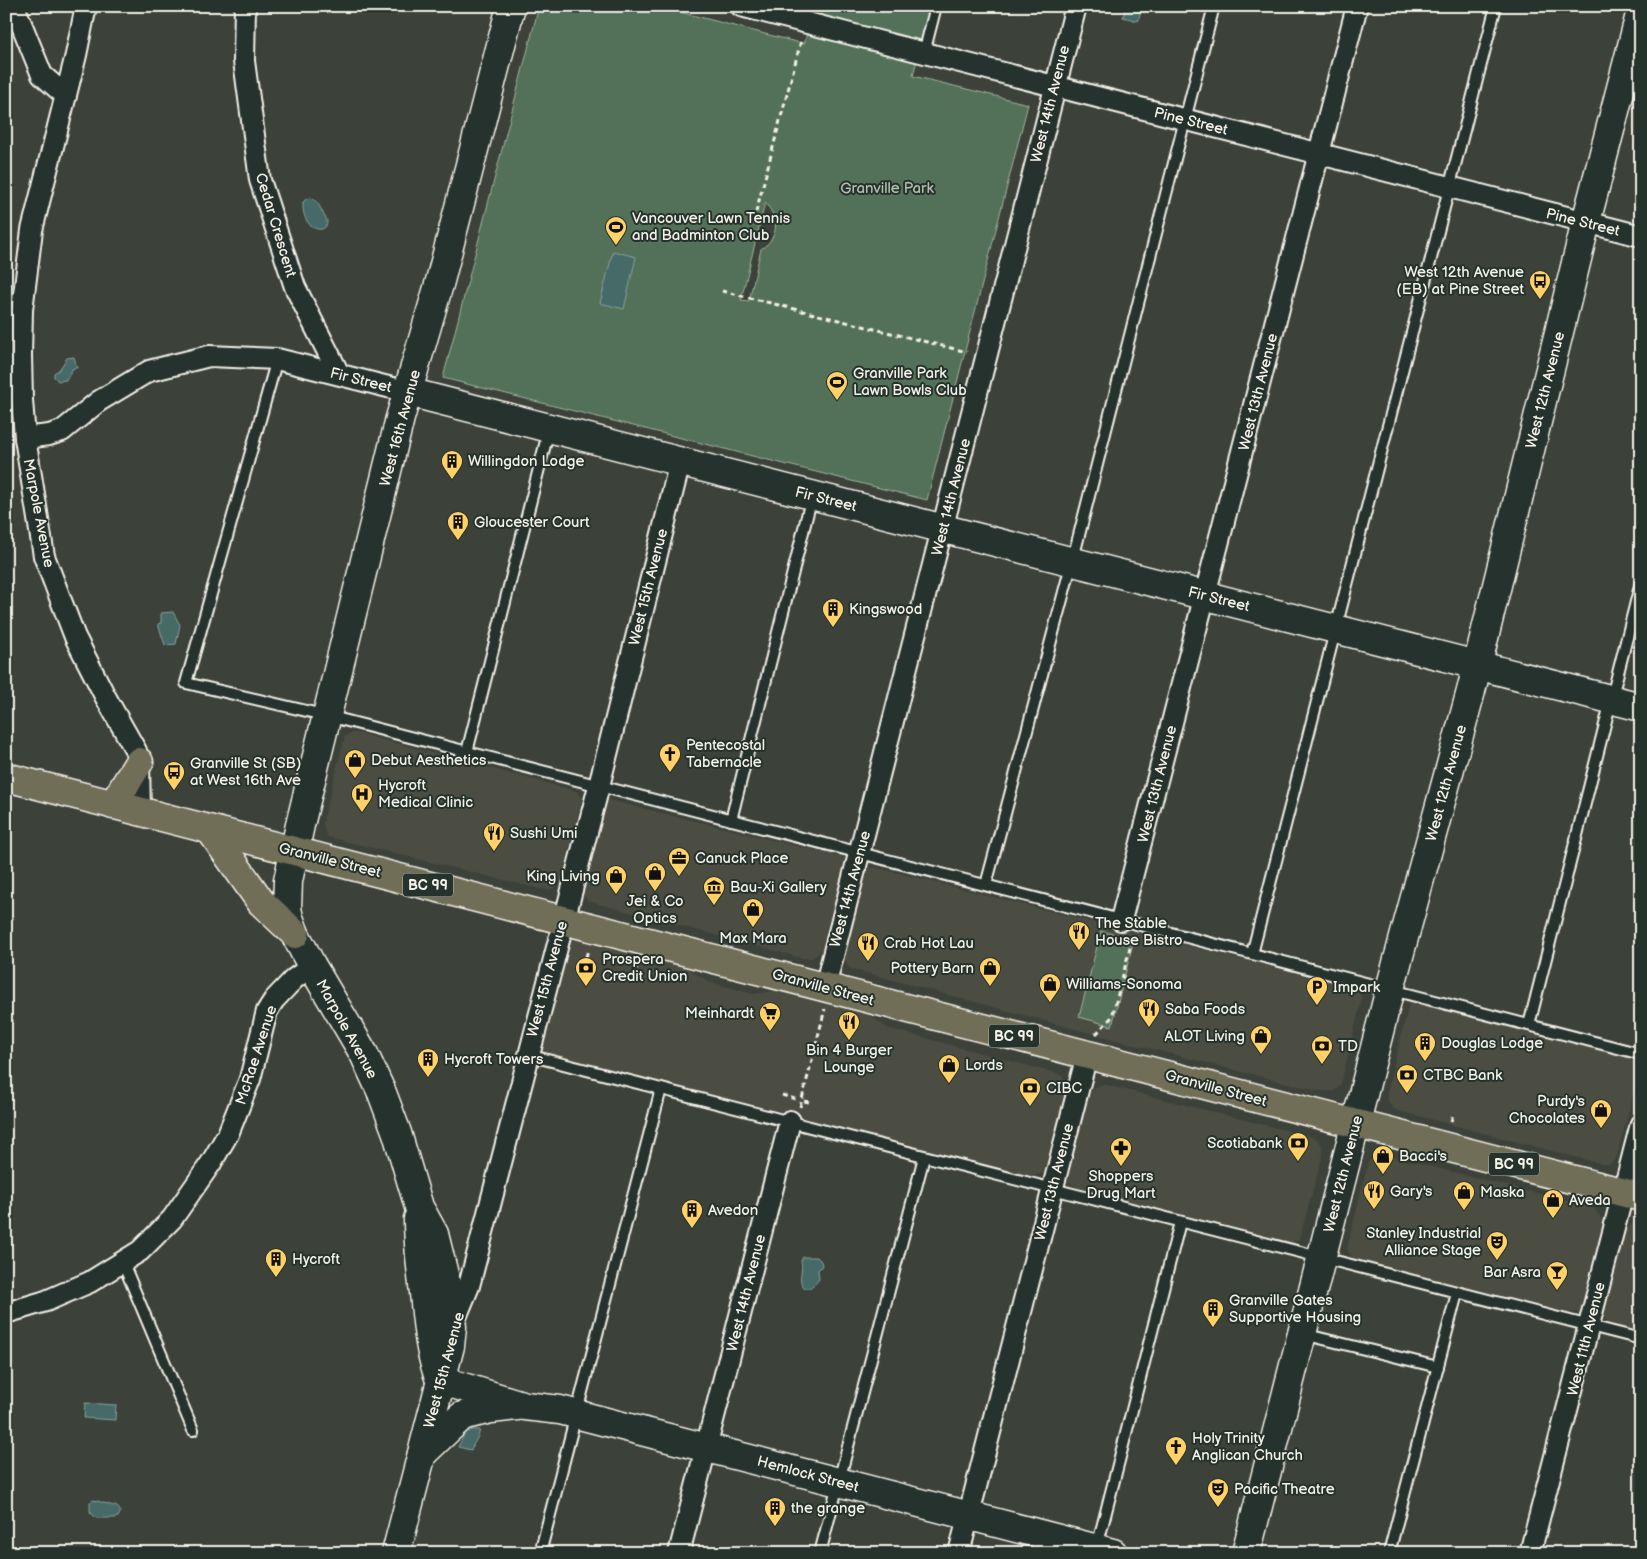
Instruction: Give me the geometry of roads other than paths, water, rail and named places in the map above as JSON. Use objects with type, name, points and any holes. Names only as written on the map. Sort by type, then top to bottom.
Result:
[{"type":"highway","points":[[113,805],[139,762]]},
{"type":"highway","name":"Granville Street","points":[[6,777],[563,920],[825,998],[1087,1055],[1632,1195]]},
{"type":"highway","points":[[211,831],[261,902],[294,934]]},
{"type":"street","points":[[14,6],[42,75],[66,96]]},
{"type":"street","name":"Marpole Avenue","points":[[86,6],[66,96],[32,230],[26,263],[20,355],[25,438],[44,556],[75,637],[136,751],[139,762],[140,812]]},
{"type":"street","name":"Cedar Crescent","points":[[245,6],[244,61],[260,180],[295,287],[338,374]]},
{"type":"street","name":"West 16th Avenue","points":[[294,851],[400,418],[440,281],[511,6]]},
{"type":"street","name":"Pine Street","points":[[741,6],[796,13],[924,53],[1641,236]]},
{"type":"street","name":"West 14th Avenue","points":[[825,998],[859,853],[1076,6]]},
{"type":"street","name":"West 13th Avenue","points":[[1122,920],[1357,6]]},
{"type":"street","name":"West 12th Avenue","points":[[1246,1553],[1390,989],[1477,665],[1586,222],[1641,11]]},
{"type":"street","name":"Fir Street","points":[[25,438],[49,435],[62,431],[98,401],[148,371],[209,356],[277,359],[1641,708]]},
{"type":"street","name":"West 15th Avenue","points":[[396,1553],[422,1454],[440,1369],[452,1327],[469,1286],[599,786],[680,462]]},
{"type":"street","name":"Marpole Avenue","points":[[294,851],[287,894],[289,918],[294,934],[364,1054],[382,1094],[397,1133],[419,1208],[434,1234],[447,1287],[452,1327]]},
{"type":"street","name":"McRae Avenue","points":[[6,1313],[46,1301],[90,1282],[140,1251],[172,1219],[212,1163],[228,1134],[245,1093],[267,1012],[274,1000],[294,979],[312,966]]},
{"type":"street","name":"West 13th Avenue","points":[[959,1553],[1087,1055]]},
{"type":"street","name":"West 14th Avenue","points":[[679,1553],[790,1121]]},
{"type":"street","name":"West 11th Avenue","points":[[1530,1553],[1590,1325],[1632,1195],[1641,1124]]},
{"type":"street","name":"Marpole Avenue","points":[[419,1208],[418,1237],[440,1369]]},
{"type":"street","name":"Hemlock Street","points":[[440,1369],[526,1391],[568,1412]]},
{"type":"street","name":"Hemlock Street","points":[[440,1369],[525,1406],[568,1412],[1102,1551]]},
{"type":"street","points":[[422,1454],[462,1416],[491,1409],[525,1406]]},
{"type":"lane","points":[[924,53],[936,6]]},
{"type":"lane","points":[[986,886],[1072,561],[1214,6]]},
{"type":"lane","points":[[1252,954],[1496,6]]},
{"type":"lane","points":[[277,359],[186,683],[328,716],[1641,1054]]},
{"type":"lane","points":[[467,752],[549,428]]},
{"type":"lane","points":[[731,820],[812,496]]},
{"type":"lane","points":[[1529,1025],[1641,582]]},
{"type":"lane","points":[[528,1055],[1641,1339]]},
{"type":"lane","points":[[540,1553],[568,1412],[661,1089]]},
{"type":"lane","points":[[820,1553],[924,1157]]},
{"type":"lane","points":[[1102,1551],[1180,1222]]},
{"type":"lane","points":[[122,1263],[193,1430]]},
{"type":"lane","points":[[1389,1553],[1457,1293]]},
{"type":"lane","points":[[1302,1334],[1438,1367]]},
{"type":"water","points":[[1126,6],[1142,6],[1138,21],[1123,17]]},
{"type":"water","points":[[311,198],[317,203],[327,220],[324,228],[315,228],[306,220],[303,202]]},
{"type":"water","points":[[613,251],[636,257],[624,309],[600,303]]},
{"type":"water","points":[[74,357],[77,368],[73,368],[66,380],[58,381],[54,377],[54,373],[59,370],[67,358]]},
{"type":"water","points":[[173,612],[180,625],[176,644],[165,645],[158,624],[161,623],[161,613]]},
{"type":"water","points":[[803,1257],[817,1257],[821,1261],[822,1266],[818,1270],[819,1279],[810,1288],[805,1288],[801,1282],[801,1261]]},
{"type":"water","points":[[85,1403],[116,1405],[115,1420],[84,1418]]},
{"type":"water","points":[[472,1430],[480,1430],[471,1450],[458,1447],[465,1433]]},
{"type":"water","points":[[94,1500],[117,1507],[120,1510],[119,1516],[115,1518],[96,1518],[90,1512],[90,1502]]},
{"type":"place","name":"Vancouver Lawn Tennis and Badminton Club","points":[[616,246]]},
{"type":"place","name":"West 12th Avenue (EB) at Pine Street","points":[[1540,300]]},
{"type":"place","name":"Granville Park Lawn Bowls Club","points":[[837,401]]},
{"type":"place","name":"Willingdon Lodge","points":[[452,480]]},
{"type":"place","name":"Gloucester Court","points":[[458,541]]},
{"type":"place","name":"Kingswood","points":[[833,628]]},
{"type":"place","name":"Pentecostal Tabernacle","points":[[670,773]]},
{"type":"place","name":"Debut Aesthetics","points":[[355,779]]},
{"type":"place","name":"Granville St (SB) at West 16th Ave","points":[[174,791]]},
{"type":"place","name":"Hycroft Medical Clinic","points":[[362,813]]},
{"type":"place","name":"Sushi Umi","points":[[494,852]]},
{"type":"place","name":"Canuck Place","points":[[679,877]]},
{"type":"place","name":"Jei & Co Optics","points":[[655,892]]},
{"type":"place","name":"King Living","points":[[616,895]]},
{"type":"place","name":"Bau-Xi Gallery","points":[[714,906]]},
{"type":"place","name":"Max Mara","points":[[753,928]]},
{"type":"place","name":"The Stable House Bistro","points":[[1079,951]]},
{"type":"place","name":"Crab Hot Lau","points":[[868,962]]},
{"type":"place","name":"Prospera Credit Union","points":[[586,987]]},
{"type":"place","name":"Pottery Barn","points":[[990,987]]},
{"type":"place","name":"Williams-Sonoma","points":[[1050,1003]]},
{"type":"place","name":"Impark","points":[[1317,1006]]},
{"type":"place","name":"Saba Foods","points":[[1149,1028]]},
{"type":"place","name":"Meinhardt","points":[[770,1032]]},
{"type":"place","name":"Bin 4 Burger Lounge","points":[[849,1041]]},
{"type":"place","name":"ALOT Living","points":[[1261,1055]]},
{"type":"place","name":"Douglas Lodge","points":[[1425,1062]]},
{"type":"place","name":"TD","points":[[1322,1065]]},
{"type":"place","name":"Hycroft Towers","points":[[428,1078]]},
{"type":"place","name":"Lords","points":[[949,1084]]},
{"type":"place","name":"CTBC Bank","points":[[1407,1094]]},
{"type":"place","name":"CIBC","points":[[1030,1107]]},
{"type":"place","name":"Purdy's Chocolates","points":[[1601,1129]]},
{"type":"place","name":"Scotiabank","points":[[1298,1162]]},
{"type":"place","name":"Shoppers Drug Mart","points":[[1121,1167]]},
{"type":"place","name":"Bacci's","points":[[1383,1175]]},
{"type":"place","name":"Gary's","points":[[1374,1210]]},
{"type":"place","name":"Maska","points":[[1464,1211]]},
{"type":"place","name":"Aveda","points":[[1553,1219]]},
{"type":"place","name":"Avedon","points":[[692,1229]]},
{"type":"place","name":"Stanley Industrial Alliance Stage","points":[[1497,1261]]},
{"type":"place","name":"Hycroft","points":[[276,1278]]},
{"type":"place","name":"Bar Asra","points":[[1557,1291]]},
{"type":"place","name":"Granville Gates Supportive Housing","points":[[1213,1328]]},
{"type":"place","name":"Holy Trinity Anglican Church","points":[[1176,1466]]},
{"type":"place","name":"Pacific Theatre","points":[[1218,1508]]},
{"type":"place","name":"the grange","points":[[775,1527]]},
{"type":"park label","name":"Granville Park","points":[[887,188]]}]
